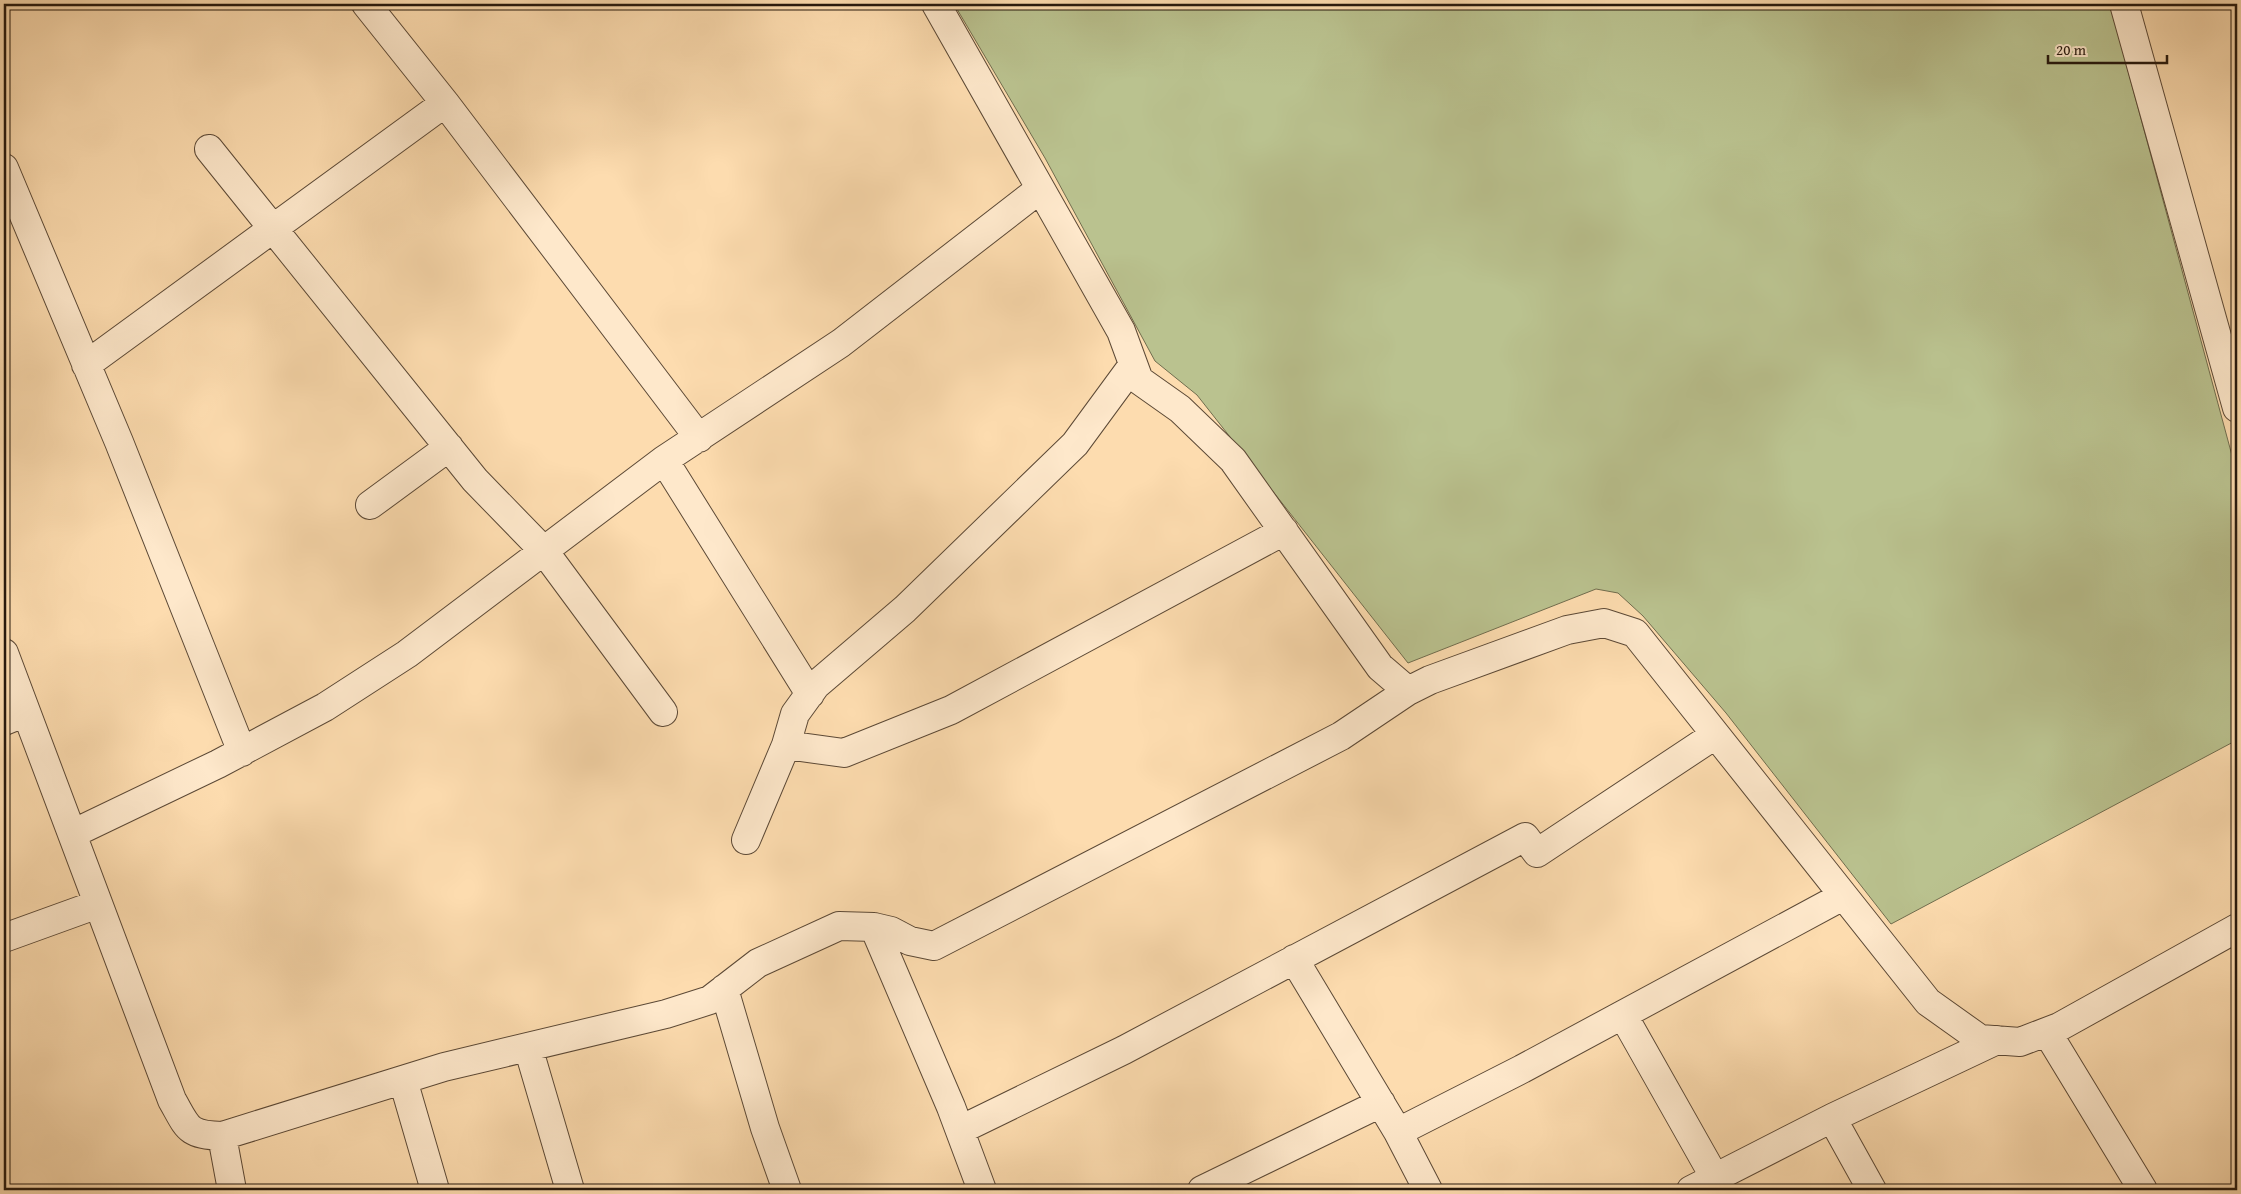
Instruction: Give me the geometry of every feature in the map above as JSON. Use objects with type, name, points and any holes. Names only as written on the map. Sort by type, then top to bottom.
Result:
[{"type":"street","points":[[366,4],[445,102],[699,438]]},
{"type":"street","points":[[936,4],[1121,331],[1139,380],[1180,409],[1233,460],[1380,667],[1408,691]]},
{"type":"street","points":[[2124,4],[2237,408]]},
{"type":"street","points":[[86,365],[445,102]]},
{"type":"street","points":[[209,149],[475,480],[544,551],[663,712]]},
{"type":"street","points":[[4,171],[86,365],[242,752]]},
{"type":"street","points":[[72,834],[242,752],[325,707],[407,654],[664,460],[841,343],[1040,189]]},
{"type":"street","points":[[746,840],[786,745],[795,714],[816,685],[904,609],[1075,444],[1133,364]]},
{"type":"street","points":[[370,504],[449,447]]},
{"type":"street","points":[[664,460],[810,694]]},
{"type":"street","points":[[786,745],[844,753],[951,710],[1284,530]]},
{"type":"street","points":[[4,653],[15,716],[72,834],[172,1100],[186,1126],[201,1136],[222,1136],[444,1067],[666,1014],[710,1000],[758,963],[839,926],[874,927],[891,931],[910,941],[934,946],[1341,736],[1408,691],[1430,680],[1566,630],[1604,622],[1635,633],[1928,1002],[1980,1039],[2020,1042],[2059,1027],[2237,928]]},
{"type":"street","points":[[960,1130],[1124,1050],[1525,837],[1537,853],[1715,735]]},
{"type":"street","points":[[1398,1132],[1623,1015],[1843,896]]},
{"type":"street","points":[[4,938],[98,904]]},
{"type":"street","points":[[874,927],[960,1130],[982,1190]]},
{"type":"street","points":[[1294,960],[1398,1132],[1428,1190]]},
{"type":"street","points":[[724,989],[765,1128],[787,1190]]},
{"type":"street","points":[[1623,1015],[1714,1183],[1832,1118],[1997,1040]]},
{"type":"street","points":[[2047,1032],[2143,1190]]},
{"type":"street","points":[[528,1047],[570,1190]]},
{"type":"street","points":[[403,1080],[435,1190]]},
{"type":"street","points":[[1202,1190],[1381,1103]]},
{"type":"street","points":[[1832,1118],[1872,1190]]},
{"type":"street","points":[[222,1136],[232,1190]]},
{"type":"green space","points":[[954,4],[2110,4],[2237,474],[2237,740],[1891,924],[1726,713],[1643,616],[1618,593],[1596,589],[1408,663],[1197,395],[1155,361],[1045,158]]}]
